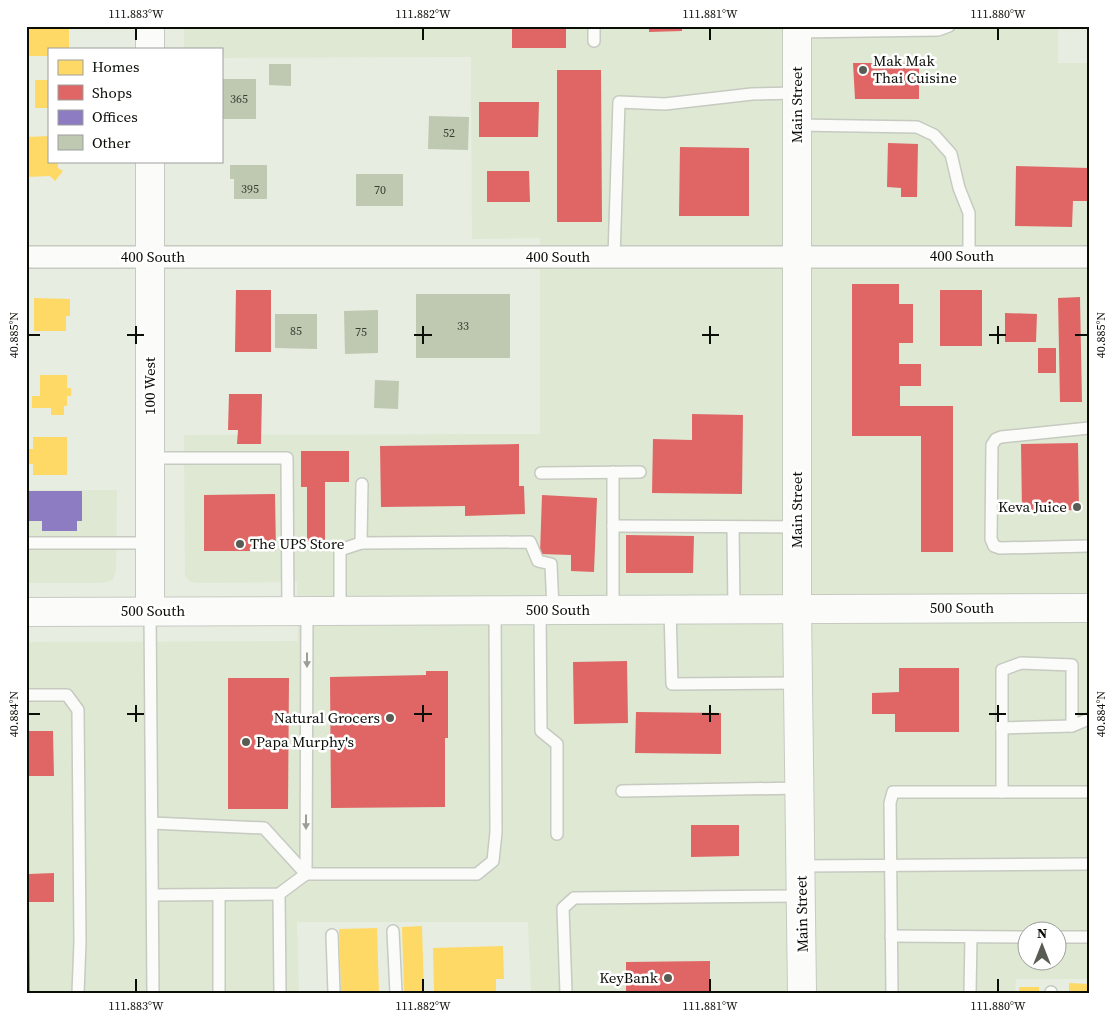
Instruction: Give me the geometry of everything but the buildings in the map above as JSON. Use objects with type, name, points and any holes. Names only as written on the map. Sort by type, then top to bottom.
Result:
[{"type":"street","points":[[150,26],[150,48]]},
{"type":"street","name":"Main Street","points":[[797,29],[797,609],[802,993]]},
{"type":"street","name":"100 West","points":[[150,162],[150,611]]},
{"type":"street","name":"400 South","points":[[26,257],[1089,256]]},
{"type":"street","name":"500 South","points":[[26,612],[1089,608]]},
{"type":"lane","points":[[594,26],[594,41]]},
{"type":"lane","points":[[797,29],[938,30],[949,26]]},
{"type":"lane","points":[[614,257],[619,102],[665,104],[752,94],[797,93]]},
{"type":"lane","points":[[797,125],[917,127],[934,135],[951,154],[959,188],[969,213],[969,256]]},
{"type":"lane","points":[[1089,428],[1000,437],[996,439],[992,445],[991,539],[994,546],[1000,548],[1089,546]]},
{"type":"lane","points":[[150,458],[287,458],[297,611],[306,874]]},
{"type":"lane","points":[[613,472],[613,610]]},
{"type":"lane","points":[[541,473],[640,472]]},
{"type":"lane","points":[[361,543],[362,484]]},
{"type":"lane","points":[[613,526],[797,527]]},
{"type":"lane","points":[[733,526],[734,609]]},
{"type":"lane","points":[[340,611],[340,550],[361,543],[530,542],[538,561],[550,564],[546,610],[541,731],[557,744],[557,834]]},
{"type":"lane","points":[[26,543],[150,543]]},
{"type":"lane","points":[[670,609],[672,684],[799,682]]},
{"type":"lane","points":[[153,895],[279,894],[306,874],[477,874],[493,861],[496,832],[495,610]]},
{"type":"lane","points":[[150,611],[153,993]]},
{"type":"lane","points":[[1002,792],[1002,670],[1021,663],[1072,666],[1072,726]]},
{"type":"lane","points":[[26,695],[67,695],[78,710],[80,942],[78,993]]},
{"type":"lane","points":[[1002,728],[1072,726],[1089,719]]},
{"type":"lane","points":[[622,791],[800,788]]},
{"type":"lane","points":[[892,993],[889,866],[890,803],[893,792],[1089,792]]},
{"type":"lane","points":[[152,823],[264,828],[306,874]]},
{"type":"lane","points":[[801,866],[1089,864]]},
{"type":"lane","points":[[219,993],[220,894]]},
{"type":"lane","points":[[279,894],[280,993]]},
{"type":"lane","points":[[566,993],[563,908],[574,898],[801,896]]},
{"type":"lane","points":[[393,931],[396,993]]},
{"type":"lane","points":[[332,935],[334,993]]},
{"type":"lane","points":[[891,936],[1018,937]]},
{"type":"lane","points":[[970,993],[971,937]]},
{"type":"lane","points":[[1068,937],[1089,937]]},
{"type":"shaded area","points":[[184,26],[1058,26],[1058,63],[1089,63],[1089,979],[1016,979],[1015,993],[531,993],[528,922],[297,922],[299,993],[26,993],[26,642],[298,641],[297,582],[195,583],[185,576],[184,435],[540,434],[540,238],[472,239],[471,57],[222,58],[222,48],[184,48]]},
{"type":"shaded area","points":[[26,490],[117,490],[116,569],[111,581],[99,583],[26,583]]},
{"type":"place","name":"Mak Mak Thai Cuisine","points":[[863,70]]},
{"type":"place","name":"Keva Juice","points":[[1077,507]]},
{"type":"place","name":"The UPS Store","points":[[240,544]]},
{"type":"place","name":"Natural Grocers","points":[[390,718]]},
{"type":"place","name":"Papa Murphy's","points":[[246,742]]},
{"type":"place","name":"KeyBank","points":[[668,978]]}]
